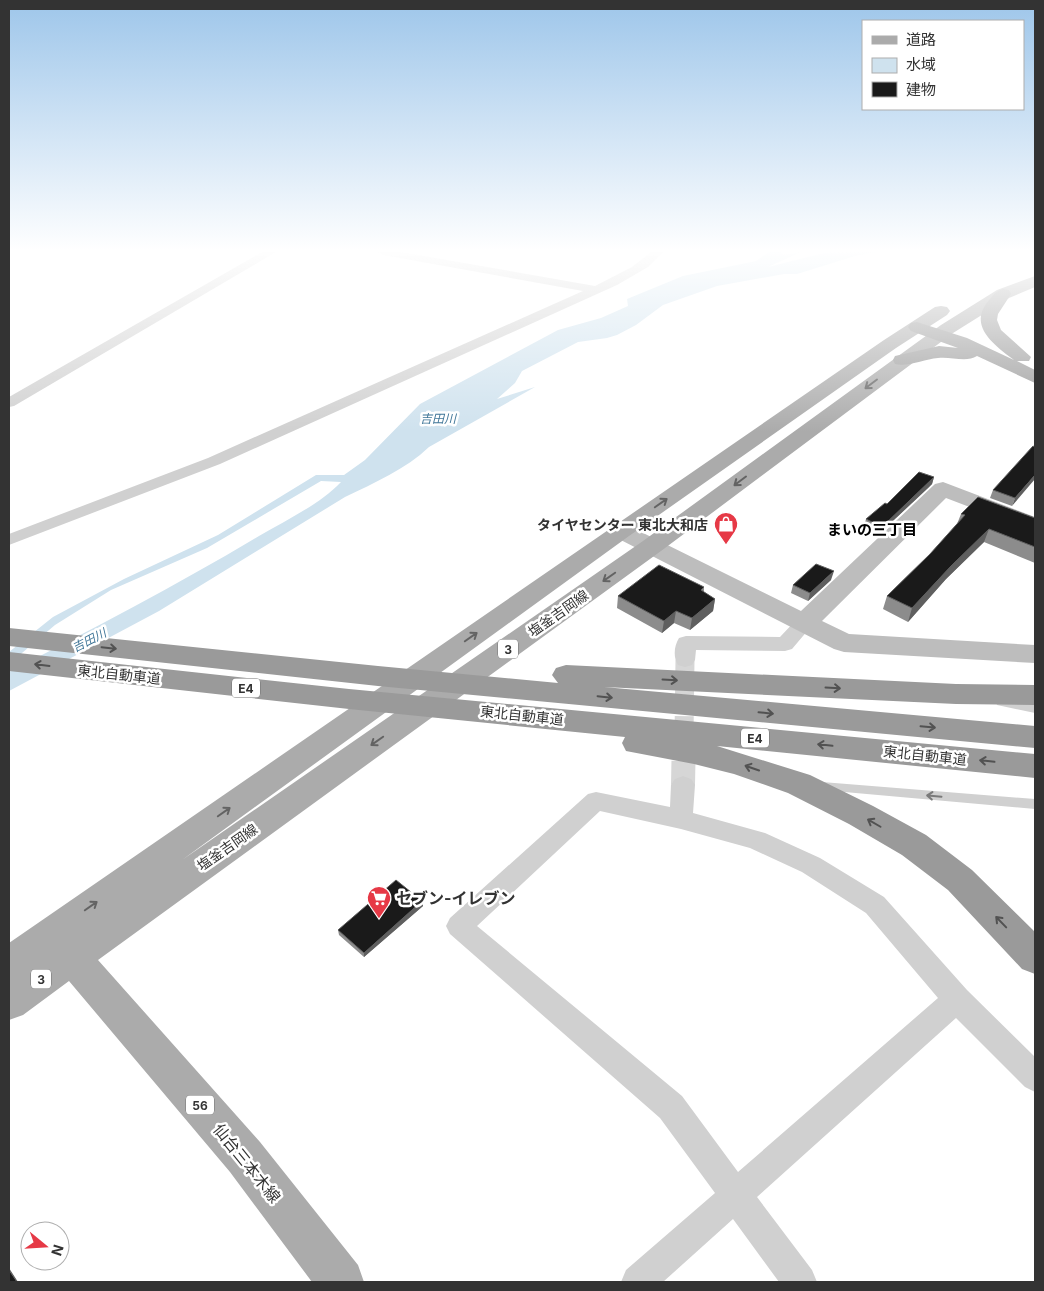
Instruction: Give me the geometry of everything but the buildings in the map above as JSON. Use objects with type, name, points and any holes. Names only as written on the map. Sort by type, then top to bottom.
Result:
[{"type":"highway","points":[[990,312],[988,321],[990,328],[1035,377]]},
{"type":"highway","points":[[932,328],[961,342],[1022,361]]},
{"type":"highway","points":[[902,360],[926,354],[952,352],[1022,361]]},
{"type":"highway","name":"東北自動車道","points":[[9,637],[175,655],[510,680],[1035,737]]},
{"type":"highway","name":"東北自動車道","points":[[9,662],[143,677],[232,701],[339,705],[1035,766]]},
{"type":"highway","points":[[510,680],[1035,695]]},
{"type":"highway","points":[[464,716],[694,752],[738,763],[798,784],[861,815],[914,845],[960,880],[1035,957]]},
{"type":"main road","name":"塩釜吉岡線","points":[[9,964],[62,945],[652,546],[902,360],[948,312]]},
{"type":"main road","name":"塩釜吉岡線","points":[[9,1002],[62,945],[621,531],[932,328],[965,312]]},
{"type":"main road","name":"仙台三本木線","points":[[62,945],[245,1157],[341,1282]]},
{"type":"street","points":[[9,403],[166,312]]},
{"type":"street","points":[[9,540],[214,461],[546,312]]},
{"type":"street","points":[[685,660],[686,642],[785,644],[804,623],[943,489],[1035,525]]},
{"type":"street","points":[[621,531],[844,643],[1035,654]]},
{"type":"street","points":[[681,819],[683,785]]},
{"type":"street","points":[[800,1282],[671,1107],[459,926],[596,801],[681,819],[756,840],[811,866],[875,905],[957,999],[1035,1077]]},
{"type":"street","points":[[638,1282],[957,999]]},
{"type":"lane","points":[[956,694],[1035,709]]},
{"type":"lane","points":[[798,784],[1035,804]]},
{"type":"water","name":"吉田川","points":[[614,312],[653,312],[636,325],[617,335],[578,342],[522,371],[515,383],[497,399],[535,387],[429,447],[389,475],[345,497],[159,611],[9,691],[9,672],[135,606],[302,512],[323,498],[341,482],[321,481],[207,548],[111,590],[55,625],[9,664],[9,652],[53,617],[124,579],[218,535],[316,475],[344,475],[365,460],[420,404],[558,330],[601,318]]},
{"type":"tunnel","points":[[684,735],[685,660]]},
{"type":"tunnel","points":[[683,785],[684,734]]},
{"type":"place","name":"タイヤセンター 東北大和店","points":[[726,545]]},
{"type":"place","name":"セブン-イレブン","points":[[379,919]]},
{"type":"district","name":"まいの三丁目","points":[[872,529]]}]
